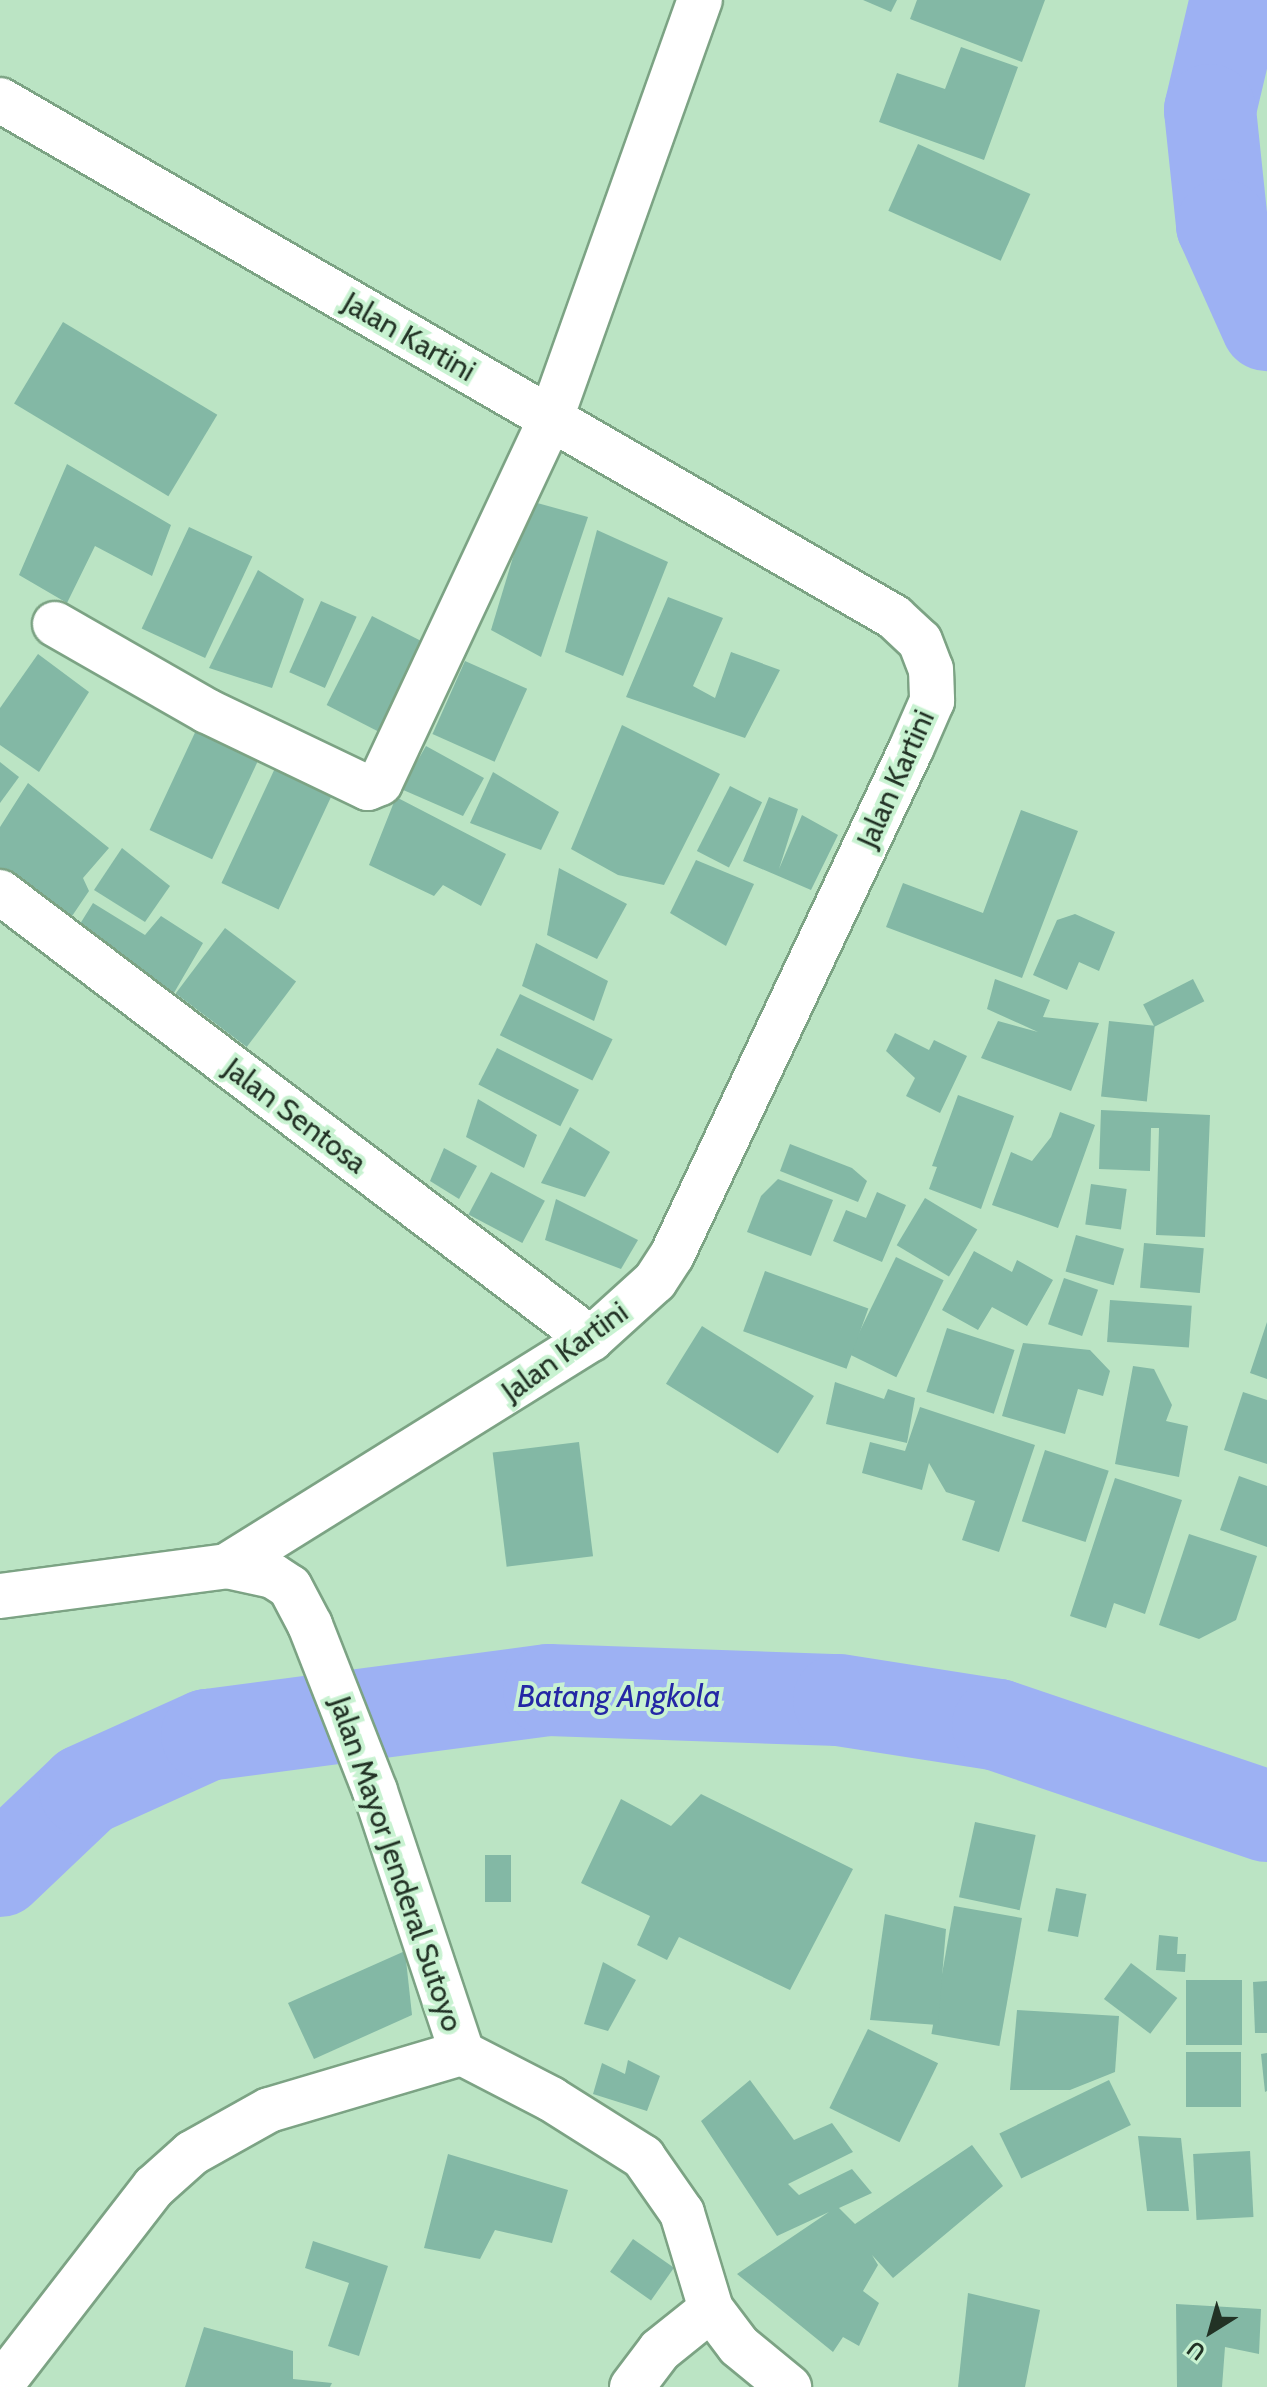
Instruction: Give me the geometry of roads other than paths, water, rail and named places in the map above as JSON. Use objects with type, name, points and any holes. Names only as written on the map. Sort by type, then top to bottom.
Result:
[{"type":"street","points":[[55,624],[207,711],[368,788],[377,787],[551,418],[700,0]]},
{"type":"street","name":"Jalan Kartini","points":[[0,100],[894,617],[928,653],[933,685],[932,701],[911,749],[672,1255],[638,1300],[591,1339],[227,1566]]},
{"type":"street","name":"Jalan Sentosa","points":[[0,892],[591,1339]]},
{"type":"street","name":"Jalan Mayor Jenderal Sutoyo","points":[[0,1596],[227,1566],[282,1581],[296,1595],[375,1791],[462,2053],[564,2106],[626,2143],[650,2164],[682,2213],[711,2309],[739,2346],[789,2387]]},
{"type":"street","points":[[0,2386],[154,2187],[192,2153],[269,2110],[462,2053]]},
{"type":"street","points":[[632,2387],[660,2350],[711,2309]]},
{"type":"waterway","name":"Batang Angkola","points":[[1236,0],[1210,110],[1222,225],[1267,325]]},
{"type":"waterway","name":"Batang Angkola","points":[[0,1871],[85,1790],[207,1735],[549,1690],[839,1700],[998,1725],[1267,1816]]}]
